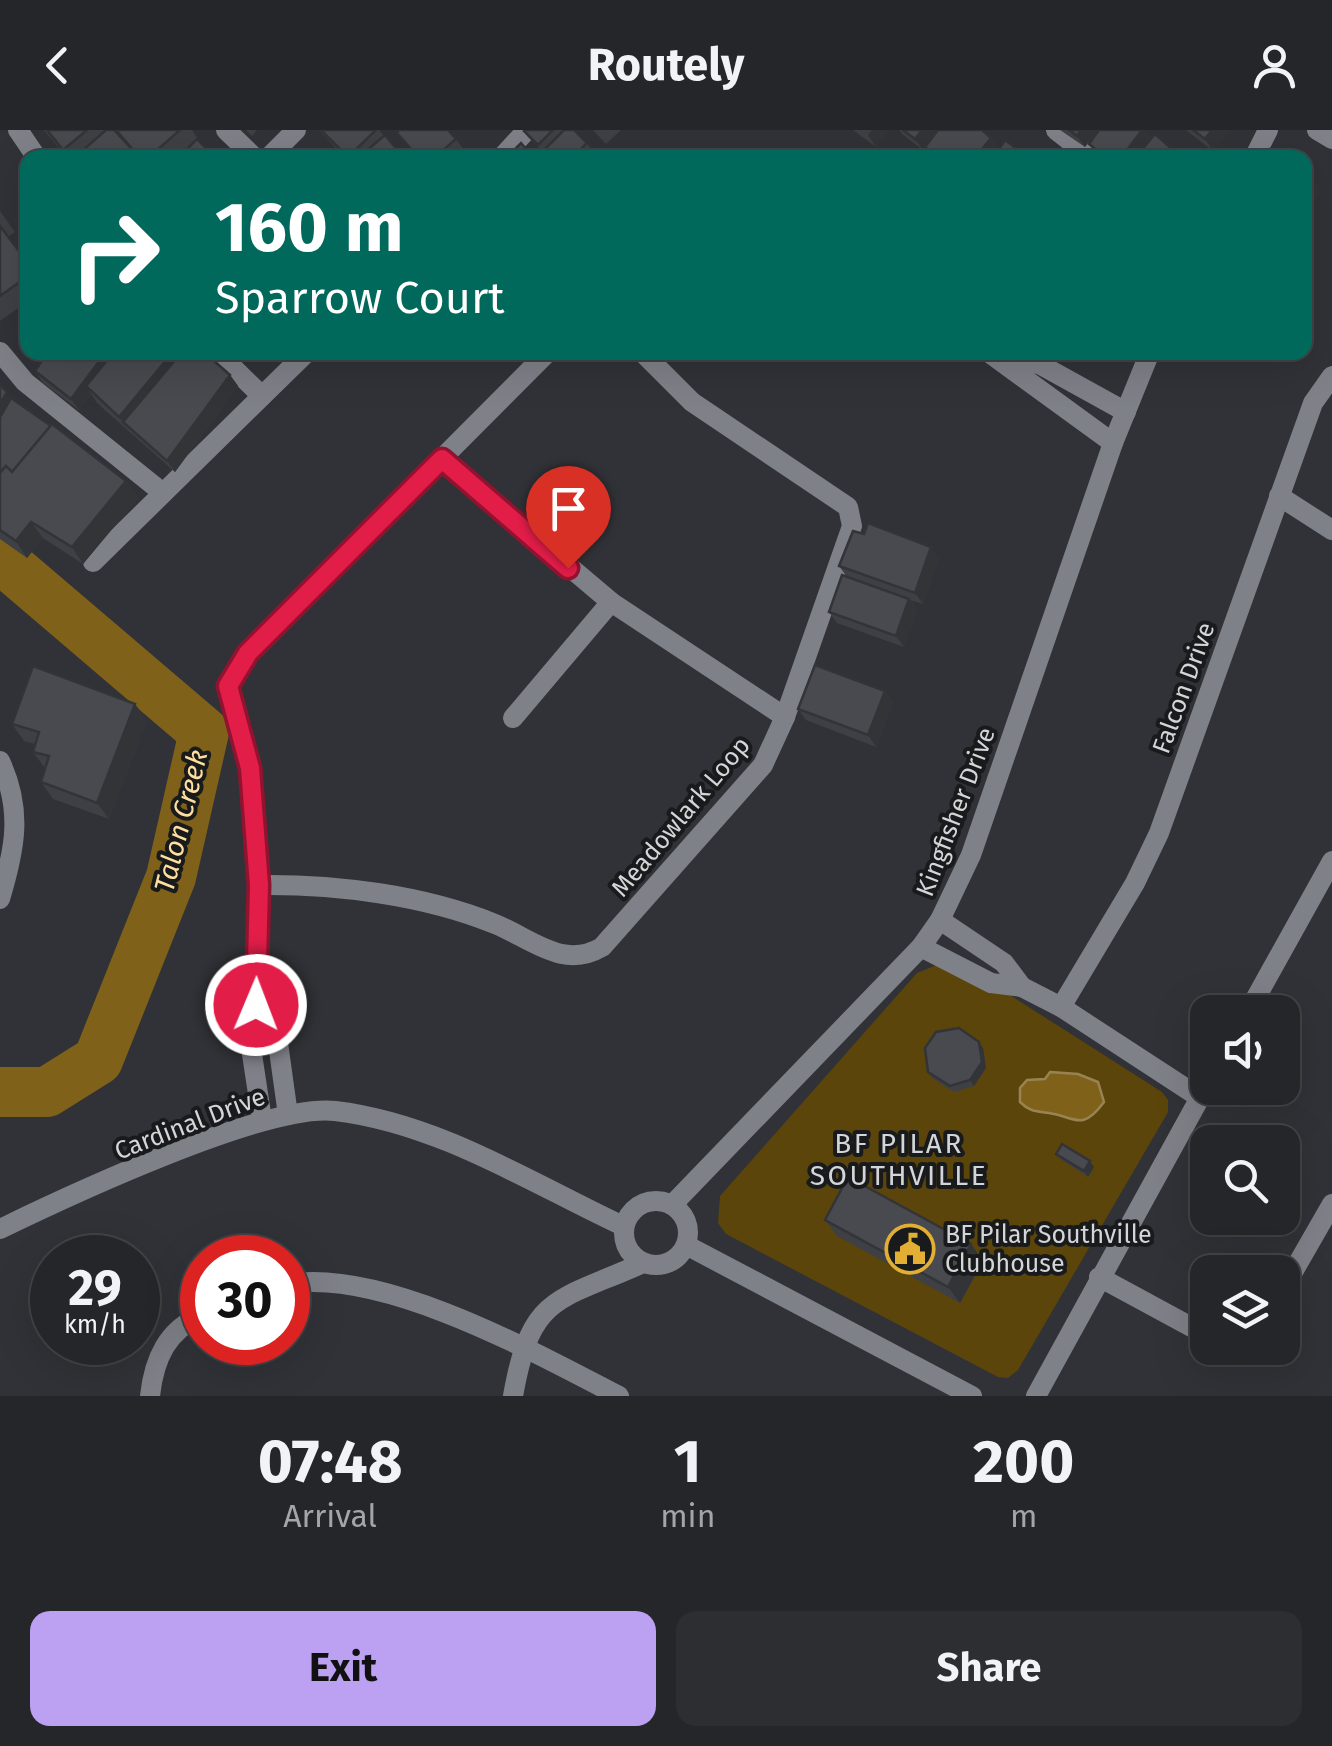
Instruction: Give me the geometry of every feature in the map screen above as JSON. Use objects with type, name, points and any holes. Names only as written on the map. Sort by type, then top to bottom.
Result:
[{"type":"street","points":[[226,130],[247,150]]},
{"type":"street","points":[[276,150],[296,130]]},
{"type":"street","points":[[508,150],[527,130]]},
{"type":"street","points":[[1056,130],[1082,150]]},
{"type":"street","points":[[1317,130],[1332,139]]},
{"type":"street","points":[[0,352],[25,382],[162,493]]},
{"type":"street","points":[[225,360],[262,396]]},
{"type":"street","points":[[93,562],[299,360]]},
{"type":"street","points":[[262,1120],[250,1041],[256,1005],[259,885],[250,768],[228,686],[248,653],[540,360]]},
{"type":"street","name":"Meadowlark Loop","points":[[259,885],[309,884],[433,906],[495,924],[566,956],[586,956],[602,947],[763,765],[786,717],[815,623],[852,526],[848,507],[692,402],[650,360]]},
{"type":"street","points":[[999,360],[1113,443]]},
{"type":"street","points":[[1024,360],[1041,365],[1126,412]]},
{"type":"street","name":"Kingfisher Drive","points":[[672,1205],[921,947],[940,920],[971,855],[1113,443],[1147,360]]},
{"type":"street","name":"Falcon Drive","points":[[1061,1008],[1135,883],[1158,833],[1312,403],[1332,376]]},
{"type":"street","points":[[442,459],[611,602],[786,717]]},
{"type":"street","points":[[1279,496],[1332,530]]},
{"type":"street","points":[[513,718],[611,602]]},
{"type":"street","points":[[0,761],[17,815],[15,850],[0,899]]},
{"type":"street","points":[[1257,995],[1332,860]]},
{"type":"street","points":[[940,920],[1004,963],[1022,987]]},
{"type":"street","points":[[921,947],[991,983],[1022,987],[1190,1082]]},
{"type":"street","points":[[256,1005],[277,1036],[288,1115]]},
{"type":"street","points":[[1036,1396],[1195,1105]]},
{"type":"street","name":"Cardinal Drive","points":[[0,1229],[262,1120],[331,1110],[389,1121],[436,1137],[623,1226]]},
{"type":"street","points":[[512,1396],[522,1345],[533,1322],[556,1302],[643,1263],[668,1263],[686,1245],[684,1216],[672,1205],[658,1200],[643,1202],[630,1212],[623,1226],[624,1242],[643,1263]]},
{"type":"street","points":[[1300,1260],[1332,1204]]},
{"type":"street","points":[[686,1245],[972,1396]]},
{"type":"street","points":[[1099,1277],[1190,1326]]},
{"type":"street","points":[[310,1282],[334,1280],[368,1287],[522,1345],[619,1396]]},
{"type":"street","points":[[150,1396],[164,1344],[180,1328]]},
{"type":"shaded area","points":[[939,964],[1005,992],[1162,1092],[1168,1100],[1168,1112],[1018,1370],[1008,1378],[998,1377],[726,1234],[718,1223],[720,1196],[917,973]]},
{"type":"shaded area","points":[[1050,1072],[1078,1074],[1098,1082],[1104,1102],[1090,1117],[1078,1120],[1033,1111],[1020,1102],[1020,1088],[1027,1080],[1045,1079]]},
{"type":"building","points":[[47,130],[87,130],[63,150]]},
{"type":"building","points":[[106,130],[114,130],[133,150],[83,150]]},
{"type":"building","points":[[116,130],[180,130],[157,150],[133,150]]},
{"type":"building","points":[[321,130],[376,130],[355,150],[341,150]]},
{"type":"building","points":[[448,130],[456,139],[443,150],[412,150],[397,133]]},
{"type":"building","points":[[525,130],[553,130],[538,145]]},
{"type":"building","points":[[564,130],[574,130],[587,143],[580,150],[544,150]]},
{"type":"building","points":[[903,130],[922,130],[915,139]]},
{"type":"building","points":[[938,130],[982,130],[991,138],[981,150],[925,147]]},
{"type":"building","points":[[1099,130],[1142,130],[1127,150],[1097,150],[1089,144]]},
{"type":"building","points":[[1193,130],[1212,130],[1205,139]]},
{"type":"building","points":[[1155,134],[1173,150],[1142,150]]},
{"type":"building","points":[[385,135],[397,150],[367,150]]},
{"type":"building","points":[[197,139],[208,150],[186,150]]},
{"type":"building","points":[[1005,140],[1018,150],[998,150]]},
{"type":"building","points":[[0,226],[20,252],[20,282],[0,296]]},
{"type":"building","points":[[43,360],[100,360],[71,399],[35,371]]},
{"type":"building","points":[[107,360],[166,360],[119,417],[86,386]]},
{"type":"building","points":[[175,360],[213,360],[230,375],[167,461],[123,422]]},
{"type":"building","points":[[0,385],[7,392],[0,404]]},
{"type":"building","points":[[11,398],[51,426],[12,472],[6,466],[0,473],[0,417]]},
{"type":"building","points":[[52,424],[126,481],[72,547],[31,522],[16,541],[0,530],[0,473],[6,466],[12,472]]},
{"type":"building","points":[[868,523],[931,547],[915,593],[839,566],[853,531],[864,534]]},
{"type":"building","points":[[842,575],[909,599],[896,636],[829,612]]},
{"type":"building","points":[[815,665],[885,691],[868,735],[798,709]]},
{"type":"building","points":[[33,666],[135,704],[97,803],[41,782],[49,756],[33,752],[39,732],[12,724]]},
{"type":"building","points":[[959,1028],[979,1042],[982,1062],[970,1080],[950,1086],[928,1072],[925,1048],[936,1032]]},
{"type":"building","points":[[1062,1144],[1090,1161],[1084,1171],[1056,1154]]},
{"type":"building","name":"BF Pilar Southville Clubhouse","points":[[848,1177],[971,1244],[948,1287],[825,1220]]},
{"type":"waterway","name":"Talon Creek","points":[[0,558],[204,732],[171,877],[98,1060],[47,1092],[0,1092]]},
{"type":"place","name":"BF Pilar Southville Clubhouse","points":[[910,1249]]},
{"type":"district","name":"BF PILAR SOUTHVILLE","points":[[899,1159]]},
{"type":"route","points":[[256,1005],[259,885],[250,768],[229,700],[228,686],[235,671],[248,653],[442,459],[568,568]]}]
